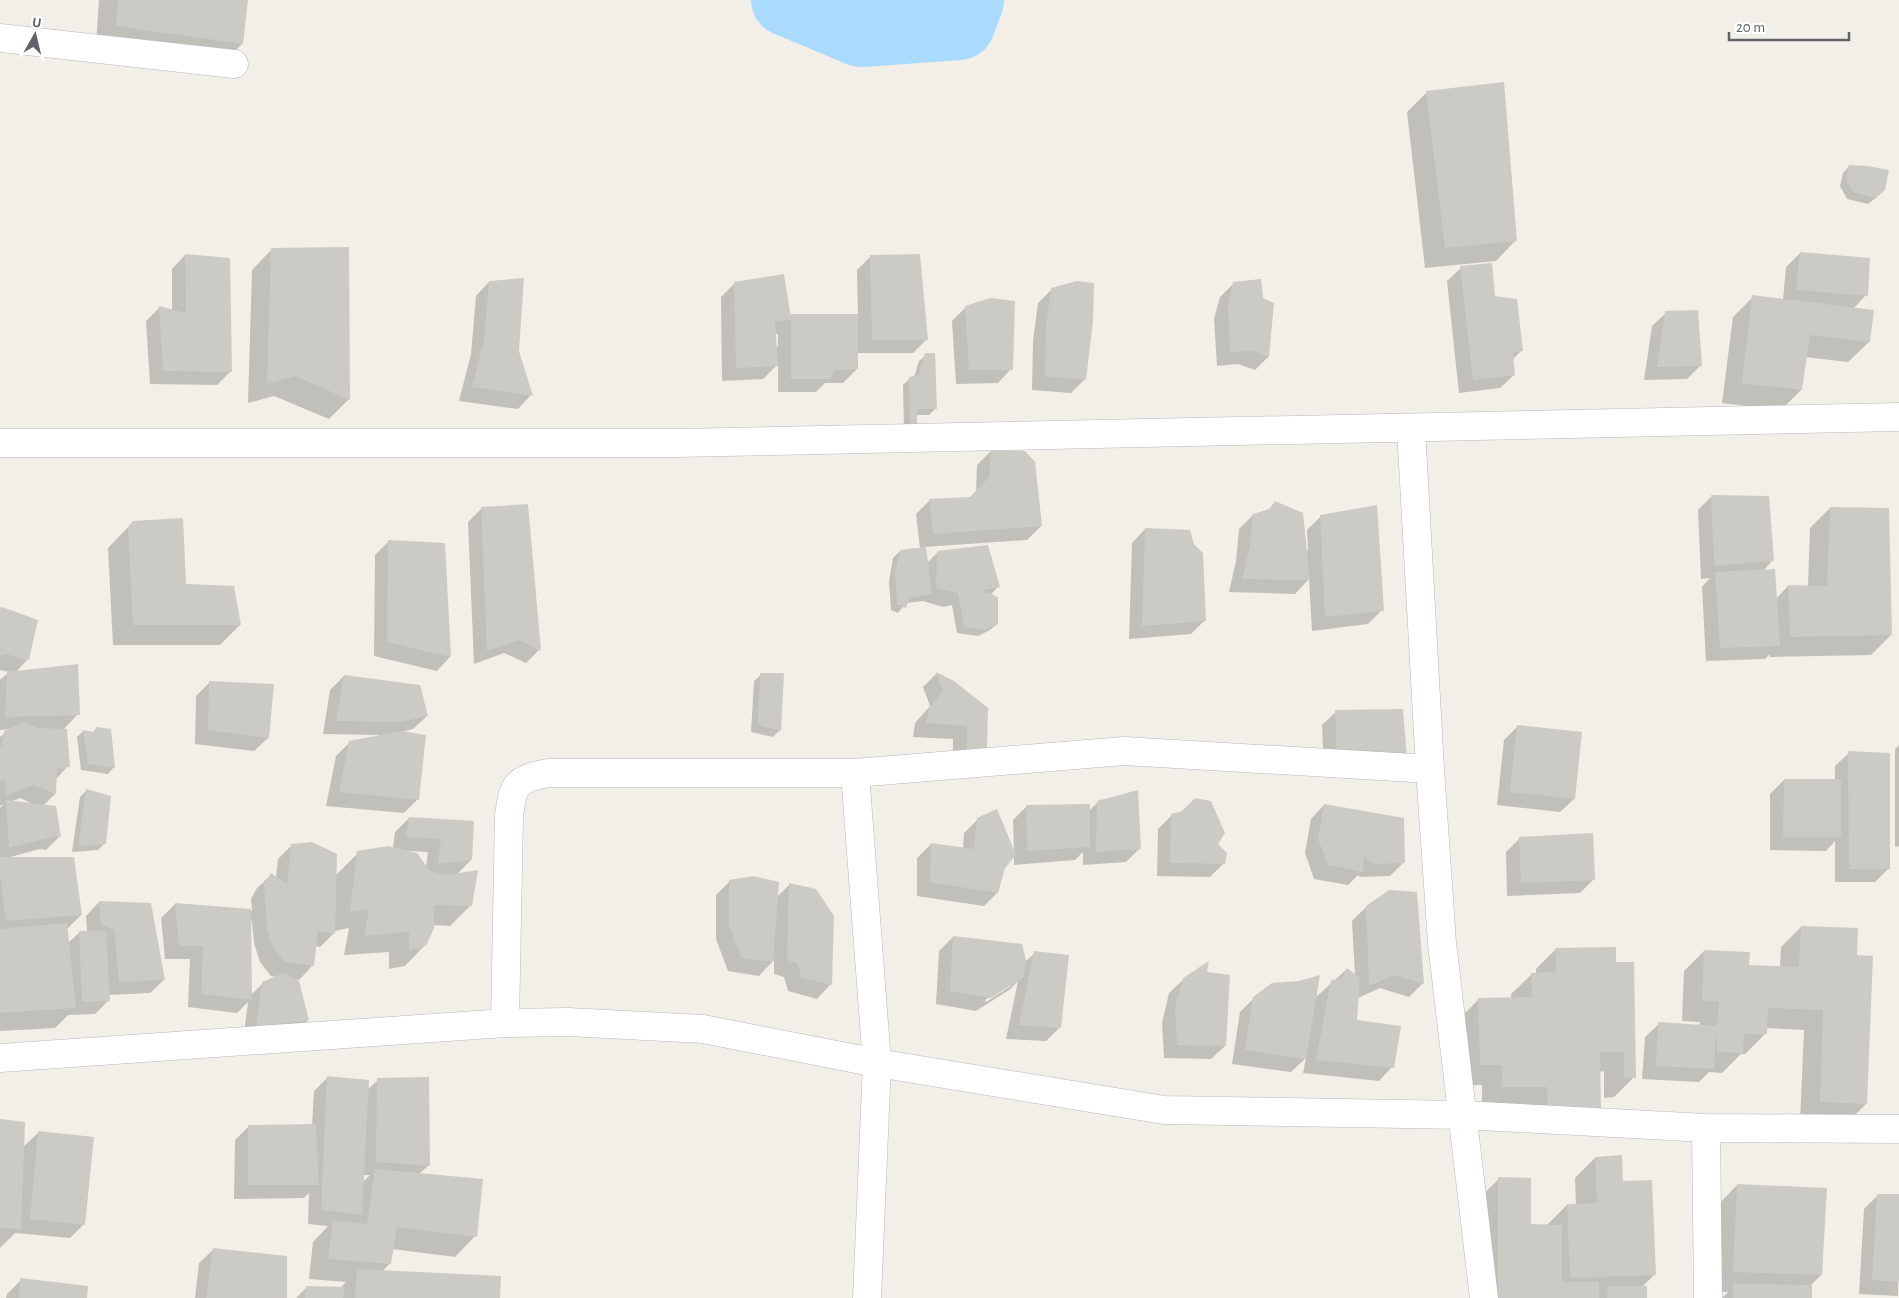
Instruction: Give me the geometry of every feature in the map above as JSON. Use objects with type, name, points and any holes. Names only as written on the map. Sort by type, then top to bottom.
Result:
[{"type":"street","points":[[0,38],[234,64]]},
{"type":"street","points":[[0,443],[676,443],[1899,417]]},
{"type":"street","points":[[1411,428],[1430,770],[1442,943],[1484,1298]]},
{"type":"street","points":[[505,1023],[509,816],[511,797],[517,784],[530,777],[548,773],[855,774],[1124,751],[1430,770]]},
{"type":"street","points":[[855,774],[877,1063],[867,1298]]},
{"type":"street","points":[[0,1058],[505,1023],[568,1022],[703,1029],[877,1063],[1164,1110],[1463,1115],[1706,1128],[1899,1128]]},
{"type":"street","points":[[1706,1128],[1708,1298]]},
{"type":"building","points":[[118,0],[248,0],[243,44],[116,26]]},
{"type":"building","points":[[1504,82],[1517,241],[1445,248],[1426,91]]},
{"type":"building","points":[[1849,165],[1889,170],[1885,190],[1876,198],[1853,192],[1846,179]]},
{"type":"building","points":[[349,247],[350,400],[295,376],[267,384],[271,248]]},
{"type":"building","points":[[1800,252],[1870,258],[1868,296],[1796,290]]},
{"type":"building","points":[[185,254],[230,258],[232,372],[163,371],[159,306],[186,313]]},
{"type":"building","points":[[920,254],[928,340],[872,340],[870,255]]},
{"type":"building","points":[[1492,263],[1495,296],[1517,299],[1523,351],[1513,352],[1515,375],[1473,380],[1460,266]]},
{"type":"building","points":[[784,274],[791,318],[791,314],[858,314],[858,369],[835,370],[831,379],[791,379],[791,320],[775,321],[778,366],[736,368],[734,282]]},
{"type":"building","points":[[524,278],[519,351],[533,396],[472,387],[484,339],[489,281]]},
{"type":"building","points":[[1261,279],[1263,298],[1274,303],[1269,357],[1253,351],[1230,352],[1228,304],[1233,282]]},
{"type":"building","points":[[1077,281],[1094,283],[1093,321],[1086,380],[1045,376],[1046,326],[1051,288]]},
{"type":"building","points":[[1752,295],[1874,310],[1870,342],[1810,335],[1802,390],[1742,383]]},
{"type":"building","points":[[990,298],[1015,301],[1013,370],[969,370],[965,306]]},
{"type":"building","points":[[1698,310],[1702,366],[1657,367],[1665,311]]},
{"type":"building","points":[[925,353],[935,353],[937,409],[917,409],[917,425],[910,425],[909,377],[919,375]]},
{"type":"building","points":[[991,450],[1025,451],[1035,462],[1042,526],[933,534],[929,499],[970,497],[989,477]]},
{"type":"building","points":[[1711,495],[1769,496],[1774,561],[1714,566]]},
{"type":"building","points":[[1275,501],[1303,513],[1310,580],[1242,579],[1250,546],[1253,514],[1269,509]]},
{"type":"building","points":[[528,504],[541,651],[519,640],[487,651],[481,507]]},
{"type":"building","points":[[1377,505],[1384,611],[1325,617],[1320,515]]},
{"type":"building","points":[[1830,507],[1889,508],[1892,635],[1790,637],[1788,585],[1827,586]]},
{"type":"building","points":[[183,518],[186,584],[234,586],[241,625],[133,625],[128,527],[133,521]]},
{"type":"building","points":[[1145,528],[1190,530],[1194,544],[1203,553],[1206,621],[1142,626]]},
{"type":"building","points":[[388,540],[445,543],[451,657],[387,642]]},
{"type":"building","points":[[988,545],[1000,587],[982,590],[998,597],[998,624],[985,630],[964,627],[958,593],[936,588],[937,551]]},
{"type":"building","points":[[926,547],[932,594],[910,598],[906,608],[897,604],[895,573],[900,550]]},
{"type":"building","points":[[1775,569],[1780,646],[1720,648],[1715,572]]},
{"type":"building","points":[[2,607],[38,620],[29,660],[5,654],[0,656],[0,608]]},
{"type":"building","points":[[78,664],[80,715],[5,717],[7,672]]},
{"type":"building","points":[[936,672],[954,681],[988,708],[987,750],[967,749],[967,726],[926,723],[929,708],[943,691]]},
{"type":"building","points":[[760,673],[784,673],[781,731],[758,725]]},
{"type":"building","points":[[344,675],[420,685],[428,716],[401,722],[336,721]]},
{"type":"building","points":[[209,681],[274,684],[269,738],[208,730]]},
{"type":"building","points":[[1403,709],[1407,758],[1337,756],[1335,710]]},
{"type":"building","points":[[23,722],[37,728],[67,729],[70,767],[57,769],[56,794],[34,785],[6,795],[5,780],[0,781],[0,746],[2,746],[4,731]]},
{"type":"building","points":[[1517,725],[1582,732],[1575,799],[1510,792]]},
{"type":"building","points":[[97,727],[111,729],[115,768],[88,764],[83,730],[93,732]]},
{"type":"building","points":[[402,731],[426,735],[419,800],[339,792],[349,741]]},
{"type":"building","points":[[1848,751],[1890,753],[1890,869],[1849,869]]},
{"type":"building","points":[[1784,779],[1841,779],[1841,837],[1783,837]]},
{"type":"building","points":[[86,789],[111,796],[106,844],[78,846]]},
{"type":"building","points":[[1138,790],[1141,849],[1096,852],[1097,801]]},
{"type":"building","points":[[1195,798],[1211,801],[1225,833],[1218,844],[1227,853],[1225,864],[1170,863],[1171,814],[1182,811]]},
{"type":"building","points":[[6,800],[56,806],[61,837],[55,836],[9,848]]},
{"type":"building","points":[[1090,804],[1090,847],[1027,851],[1026,805]]},
{"type":"building","points":[[1324,804],[1404,818],[1405,863],[1374,864],[1364,857],[1363,872],[1328,865],[1318,839]]},
{"type":"building","points":[[997,809],[1016,855],[1005,868],[998,893],[930,882],[931,843],[974,849],[977,818]]},
{"type":"building","points":[[409,817],[474,821],[472,860],[438,864],[441,839],[406,837]]},
{"type":"building","points":[[1593,833],[1595,880],[1521,883],[1519,837]]},
{"type":"building","points":[[312,842],[337,854],[335,934],[318,931],[314,966],[285,962],[273,948],[267,928],[264,884],[271,873],[287,884],[291,844]]},
{"type":"building","points":[[388,846],[417,853],[430,871],[446,875],[478,870],[472,906],[434,905],[434,928],[426,946],[409,950],[409,932],[364,936],[369,909],[350,912],[357,851]]},
{"type":"building","points":[[0,857],[74,857],[82,915],[6,921],[0,874]]},
{"type":"building","points":[[753,876],[779,882],[773,962],[741,958],[729,925],[729,880]]},
{"type":"building","points":[[789,883],[816,889],[834,916],[832,985],[801,978],[798,964],[787,960]]},
{"type":"building","points":[[1389,890],[1417,892],[1424,984],[1394,975],[1369,986],[1366,906]]},
{"type":"building","points":[[99,901],[151,903],[165,980],[119,982],[114,930],[101,924]]},
{"type":"building","points":[[175,903],[251,909],[252,1000],[201,994],[203,946],[179,946]]},
{"type":"building","points":[[67,923],[76,1008],[0,1013],[0,929]]},
{"type":"building","points":[[1801,926],[1858,928],[1857,955],[1873,956],[1867,1104],[1820,1102],[1823,1010],[1768,1008],[1767,1034],[1744,1034],[1743,1053],[1717,1052],[1716,1030],[1714,1069],[1656,1066],[1658,1022],[1717,1026],[1719,1002],[1702,1001],[1704,950],[1750,952],[1749,965],[1799,967]]},
{"type":"building","points":[[79,931],[106,931],[110,1001],[82,1002]]},
{"type":"building","points":[[953,936],[1022,944],[1026,960],[1024,977],[991,998],[950,991]]},
{"type":"building","points":[[1616,947],[1616,962],[1634,962],[1636,1078],[1624,1078],[1624,1052],[1600,1052],[1601,1112],[1548,1114],[1547,1087],[1502,1087],[1502,1065],[1480,1065],[1478,998],[1532,997],[1531,973],[1556,972],[1555,948]]},
{"type":"building","points":[[1034,951],[1069,955],[1061,1028],[1019,1025]]},
{"type":"building","points":[[1209,961],[1207,972],[1230,975],[1226,1046],[1177,1045],[1175,1008],[1183,978]]},
{"type":"building","points":[[1347,968],[1360,978],[1357,1020],[1401,1026],[1394,1068],[1316,1060],[1331,980],[1341,979]]},
{"type":"building","points":[[283,973],[299,981],[309,1020],[256,1028],[262,982]]},
{"type":"building","points":[[1320,975],[1306,1059],[1245,1050],[1253,997],[1272,983],[1299,981]]},
{"type":"building","points":[[327,1076],[369,1080],[362,1215],[321,1210]]},
{"type":"building","points":[[429,1077],[430,1166],[376,1162],[377,1078]]},
{"type":"building","points":[[0,1119],[25,1122],[21,1229],[0,1228]]},
{"type":"building","points":[[316,1124],[319,1185],[248,1185],[248,1125]]},
{"type":"building","points":[[38,1131],[94,1137],[85,1225],[30,1219]]},
{"type":"building","points":[[1622,1155],[1623,1181],[1652,1180],[1656,1275],[1570,1278],[1567,1204],[1597,1203],[1595,1157]]},
{"type":"building","points":[[375,1169],[483,1179],[477,1237],[397,1227],[391,1264],[328,1259],[333,1220],[367,1224]]},
{"type":"building","points":[[1498,1177],[1531,1178],[1531,1224],[1562,1225],[1562,1282],[1599,1282],[1599,1298],[1498,1298]]},
{"type":"building","points":[[1737,1184],[1827,1188],[1822,1275],[1733,1272]]},
{"type":"building","points":[[1877,1194],[1899,1194],[1899,1282],[1872,1280]]},
{"type":"building","points":[[213,1248],[287,1256],[287,1298],[206,1298]]},
{"type":"building","points":[[357,1269],[501,1276],[500,1298],[355,1298]]},
{"type":"building","points":[[20,1278],[88,1286],[87,1298],[19,1298]]},
{"type":"building","points":[[1733,1284],[1812,1285],[1812,1298],[1733,1298]]},
{"type":"building","points":[[306,1286],[345,1287],[343,1298],[305,1298]]},
{"type":"building","points":[[1608,1286],[1647,1286],[1647,1298],[1607,1298]]},
{"type":"waterway","points":[[787,0],[861,31],[959,24],[968,0]]}]
